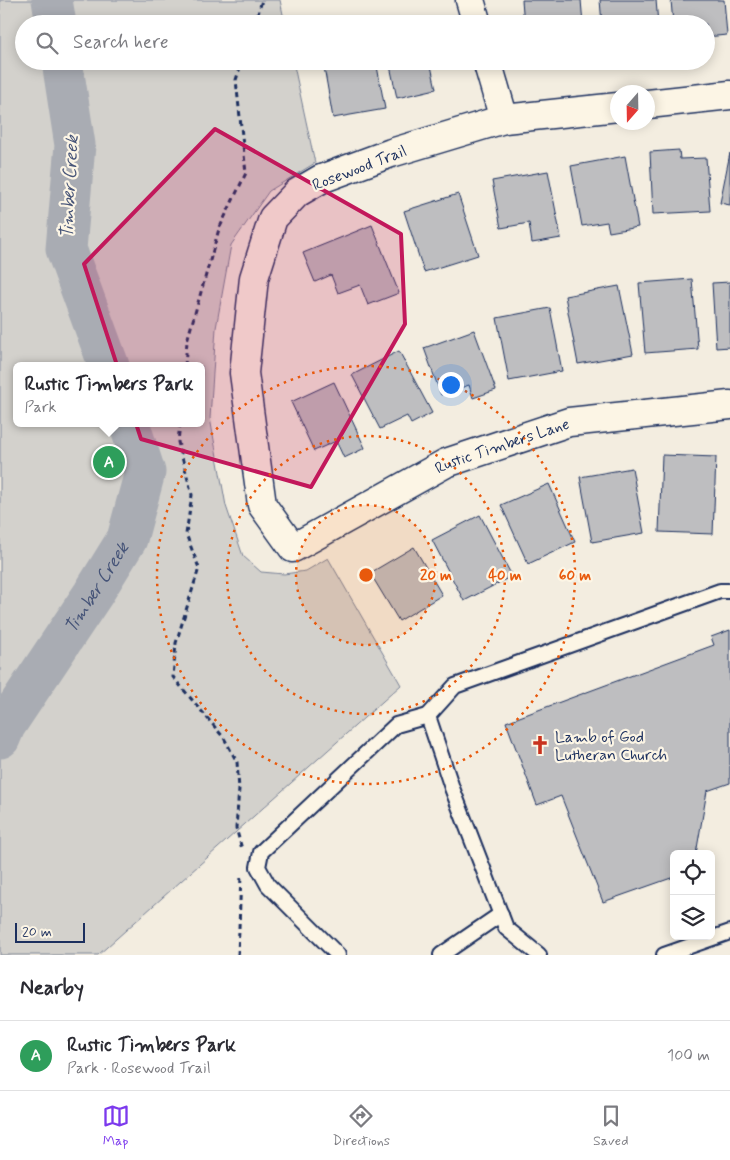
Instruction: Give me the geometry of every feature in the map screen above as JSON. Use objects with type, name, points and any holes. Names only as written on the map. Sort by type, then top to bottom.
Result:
[{"type":"street","points":[[470,0],[474,15]]},
{"type":"street","points":[[490,70],[504,120]]},
{"type":"street","points":[[655,103],[730,95]]},
{"type":"street","name":"Rosewood Trail","points":[[293,548],[262,505],[244,373],[254,278],[273,218],[297,193],[321,179],[391,153],[504,120],[610,108]]},
{"type":"street","name":"Rustic Timbers Lane","points":[[293,548],[446,464],[569,422],[730,406]]},
{"type":"lane","points":[[338,955],[268,886],[258,868],[261,852],[396,725],[428,716],[455,686],[720,591],[730,591]]},
{"type":"lane","points":[[428,716],[452,788],[506,928],[539,955]]},
{"type":"lane","points":[[441,955],[501,914]]},
{"type":"lane","points":[[672,954],[730,932]]},
{"type":"path","points":[[258,15],[262,0]]},
{"type":"path","points":[[185,362],[187,341],[218,229],[246,173],[236,80],[239,70]]},
{"type":"path","points":[[180,427],[178,442],[192,495],[186,534],[199,568],[176,643],[173,677],[224,738],[237,762],[239,789],[236,828],[242,851]]},
{"type":"path","points":[[238,955],[241,871]]},
{"type":"highlighted area","points":[[215,129],[401,234],[405,324],[311,487],[141,439],[84,264]]},
{"type":"shaded area","points":[[0,0],[280,0],[283,15],[15,15],[15,70],[295,70],[315,163],[269,191],[231,245],[216,328],[210,418],[226,506],[243,556],[261,572],[284,574],[306,571],[328,558],[401,685],[98,955],[0,955]]},
{"type":"building","points":[[522,0],[581,0],[582,15],[523,15]]},
{"type":"building","points":[[600,0],[656,0],[657,15],[601,15]]},
{"type":"building","points":[[671,0],[724,0],[727,35],[715,36],[715,15],[672,15]]},
{"type":"building","points":[[325,70],[378,70],[385,109],[333,118]]},
{"type":"building","points":[[391,70],[432,70],[436,89],[397,98]]},
{"type":"building","points":[[679,150],[680,159],[706,158],[710,211],[653,214],[650,152]]},
{"type":"building","points":[[730,153],[730,205],[720,203]]},
{"type":"building","points":[[625,156],[638,227],[609,232],[607,222],[582,226],[571,166]]},
{"type":"building","points":[[548,171],[561,238],[532,243],[529,223],[501,228],[492,181]]},
{"type":"building","points":[[458,194],[478,255],[424,272],[404,211]]},
{"type":"building","points":[[372,225],[399,293],[368,305],[360,285],[338,293],[331,275],[315,282],[303,253]]},
{"type":"building","points":[[692,279],[698,349],[645,353],[639,283]]},
{"type":"building","points":[[730,282],[730,347],[716,348],[712,283]]},
{"type":"building","points":[[619,286],[633,354],[578,364],[565,296]]},
{"type":"building","points":[[550,308],[562,371],[509,381],[497,318]]},
{"type":"building","points":[[474,330],[496,390],[473,398],[469,385],[441,395],[424,348]]},
{"type":"building","points":[[399,351],[432,413],[411,424],[407,416],[380,429],[352,375]]},
{"type":"building","points":[[334,382],[365,448],[344,458],[336,441],[314,451],[291,402]]},
{"type":"building","points":[[662,455],[716,457],[713,534],[659,532]]},
{"type":"building","points":[[632,468],[644,533],[592,542],[580,477]]},
{"type":"building","points":[[549,484],[575,542],[528,564],[501,505]]},
{"type":"building","points":[[480,515],[512,576],[464,601],[432,540]]},
{"type":"building","points":[[414,547],[442,595],[399,621],[370,573]]},
{"type":"building","points":[[730,630],[730,783],[707,791],[697,850],[670,850],[670,878],[603,902],[561,796],[537,805],[506,722],[714,645],[711,637]]},
{"type":"waterway","name":"Timber Creek","points":[[52,0],[54,15]]},
{"type":"waterway","name":"Timber Creek","points":[[63,70],[75,145],[66,249],[108,362]]},
{"type":"waterway","name":"Timber Creek","points":[[0,738],[5,726],[93,594],[127,539],[145,472],[130,427]]},
{"type":"place","name":"Rustic Timbers Park","points":[[109,462]]},
{"type":"place","name":"Lamb of God Lutheran Church","points":[[540,745]]}]
